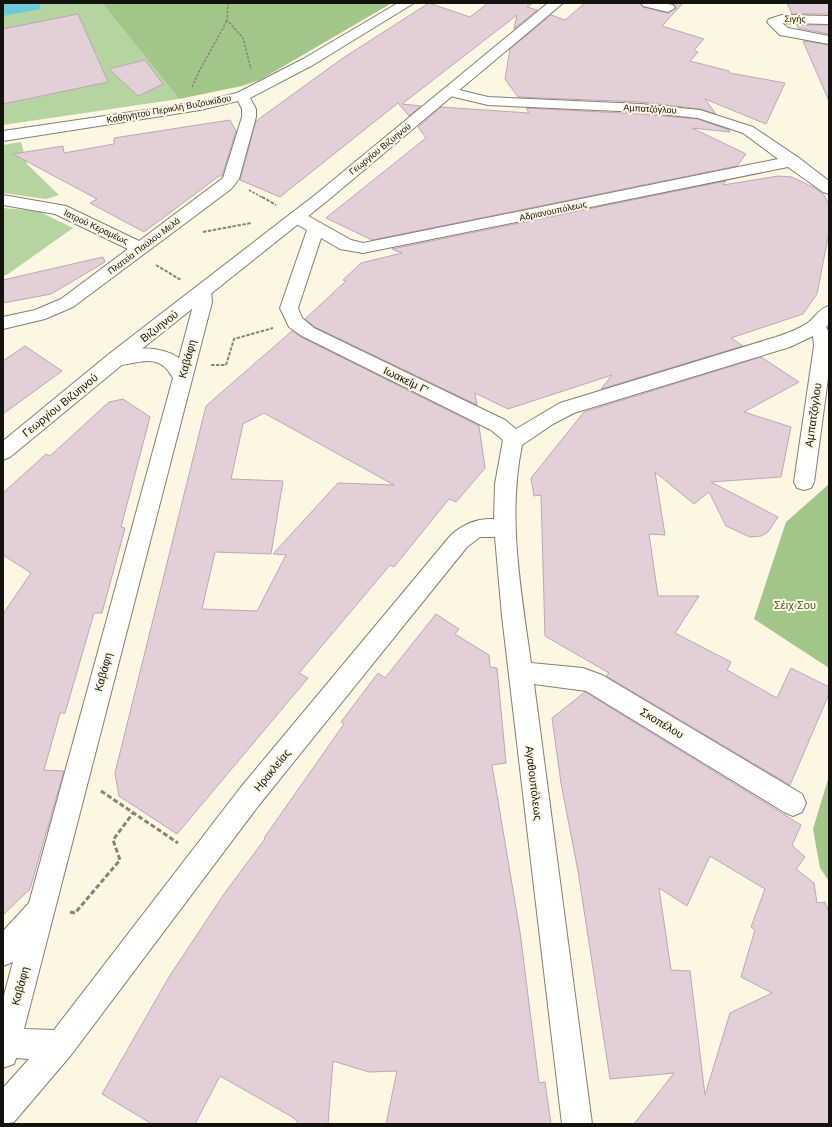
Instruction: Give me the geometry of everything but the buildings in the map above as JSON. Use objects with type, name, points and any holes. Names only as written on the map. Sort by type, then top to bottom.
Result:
[{"type":"street","name":"Καθηγητού Περικλή Βυζουκίδου","points":[[3,136],[200,106],[242,96],[308,62],[407,3]]},
{"type":"street","name":"Γεωργίου Βιζυηνού","points":[[202,292],[298,217],[451,92],[556,3]]},
{"type":"street","points":[[648,3],[668,8]]},
{"type":"street","name":"Σιγής","points":[[829,20],[782,19],[774,22],[781,30],[785,32],[814,36],[829,40]]},
{"type":"street","name":"Αμπατζόγλου","points":[[451,92],[501,102],[641,108],[700,114],[736,124],[748,130],[793,161],[829,189]]},
{"type":"street","name":"Πλατεία Παύλου Μελά","points":[[3,323],[38,315],[55,309],[80,295],[220,190],[230,179],[249,112],[248,105],[242,96]]},
{"type":"street","name":"Αδριανουπόλεως","points":[[316,228],[346,245],[363,248],[376,247],[793,161]]},
{"type":"street","name":"Ιατρού Κεραμέως","points":[[3,200],[60,210],[141,249]]},
{"type":"street","points":[[294,322],[290,315],[289,308],[316,228],[298,217]]},
{"type":"street","name":"Βιζυηνού","points":[[116,359],[202,292]]},
{"type":"street","name":"Καβάφη","points":[[4,1046],[203,302],[202,292]]},
{"type":"street","name":"Αμπατζόγλου","points":[[514,441],[546,419],[567,408],[783,342],[806,333],[823,319]]},
{"type":"street","name":"Αμπατζόγλου","points":[[804,482],[823,346],[823,319]]},
{"type":"street","name":"Ιωακείμ Γ'","points":[[294,322],[304,330],[498,425],[511,436],[514,441]]},
{"type":"street","points":[[116,359],[133,355],[161,357],[175,365],[182,377]]},
{"type":"street","name":"Γεωργίου Βιζυηνού","points":[[3,452],[116,359]]},
{"type":"street","name":"Αγαθουπόλεως","points":[[514,441],[505,479],[506,530],[513,616],[577,1124]]},
{"type":"street","name":"Ηρακλείας","points":[[3,1111],[61,1045],[255,790],[459,541],[468,533],[477,528],[495,528],[506,530]]},
{"type":"street","name":"Σκοπέλου","points":[[520,672],[583,679],[594,683],[793,803]]},
{"type":"street","points":[[3,952],[40,910]]},
{"type":"street","points":[[4,1046],[61,1045]]},
{"type":"path","points":[[191,88],[202,63],[213,49],[227,20],[228,3]]},
{"type":"path","points":[[227,20],[243,38],[253,75]]},
{"type":"path","points":[[246,189],[298,217]]},
{"type":"path","points":[[200,234],[206,230],[252,223]]},
{"type":"path","points":[[161,260],[155,264],[202,292]]},
{"type":"path","points":[[226,365],[234,339],[294,322]]},
{"type":"path","points":[[76,774],[202,859]]},
{"type":"path","points":[[40,910],[75,913],[120,860],[113,840],[133,812]]},
{"type":"green space","points":[[3,3],[102,3],[179,99],[3,125]]},
{"type":"green space","points":[[102,3],[392,3],[260,80],[242,86],[179,99]]},
{"type":"green space","points":[[21,142],[27,164],[59,195],[46,199],[3,193],[3,145]]},
{"type":"green space","points":[[3,208],[38,211],[73,228],[3,276]]},
{"type":"green space","name":"Σέιχ Σου","points":[[829,484],[829,668],[754,619],[786,522]]},
{"type":"green space","points":[[829,776],[829,881],[820,868],[813,829]]},
{"type":"water","points":[[3,3],[39,3],[41,9],[3,16]]}]
